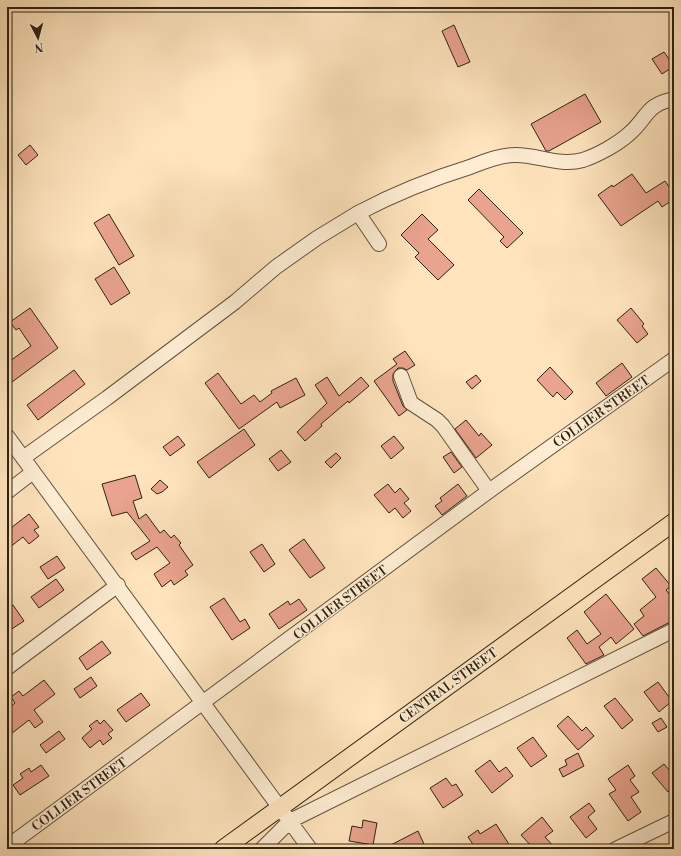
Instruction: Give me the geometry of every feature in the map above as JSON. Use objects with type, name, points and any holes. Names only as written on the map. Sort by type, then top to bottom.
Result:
[{"type":"main road","name":"CENTRAL STREET","points":[[223,849],[280,806],[674,522]]},
{"type":"street","points":[[23,458],[107,398],[235,302],[276,267],[317,238],[358,213],[387,198],[428,180],[490,160],[513,155],[530,156],[559,162],[584,160],[617,144],[639,124],[649,110],[656,105],[674,99]]},
{"type":"street","points":[[358,213],[380,244]]},
{"type":"street","name":"COLLIER STREET","points":[[7,847],[489,491],[674,359]]},
{"type":"street","points":[[401,376],[411,403],[437,420],[443,426],[489,491]]},
{"type":"street","points":[[7,436],[118,585],[310,849]]},
{"type":"street","points":[[7,492],[33,472]]},
{"type":"street","points":[[7,668],[118,585]]},
{"type":"street","points":[[262,849],[290,821],[674,630]]},
{"type":"street","points":[[616,849],[674,821]]},
{"type":"building","points":[[454,25],[470,62],[458,67],[442,31]]},
{"type":"building","points":[[664,52],[674,66],[662,74],[652,59]]},
{"type":"building","points":[[585,94],[601,122],[549,151],[546,151],[531,124]]},
{"type":"building","points":[[30,145],[38,155],[26,165],[18,155]]},
{"type":"building","points":[[632,174],[646,193],[665,181],[674,194],[674,199],[662,207],[658,201],[621,226],[598,195]]},
{"type":"building","points":[[479,189],[523,233],[507,248],[500,241],[504,237],[468,200]]},
{"type":"building","points":[[109,214],[134,256],[119,265],[94,223]]},
{"type":"building","points":[[422,214],[438,230],[428,239],[454,265],[438,280],[415,257],[419,253],[401,235]]},
{"type":"building","points":[[114,267],[130,293],[111,305],[95,279]]},
{"type":"building","points":[[30,308],[58,348],[12,382],[7,375],[7,363],[31,346],[19,328],[16,330],[10,322]]},
{"type":"building","points":[[631,308],[644,324],[642,326],[648,334],[637,343],[617,320]]},
{"type":"building","points":[[405,351],[415,365],[407,370],[398,368],[393,374],[393,381],[403,406],[407,410],[399,416],[374,381],[397,364],[393,359]]},
{"type":"building","points":[[622,363],[632,377],[606,396],[596,383]]},
{"type":"building","points":[[550,367],[573,392],[565,400],[557,392],[553,397],[537,380]]},
{"type":"building","points":[[74,370],[85,384],[38,420],[27,405]]},
{"type":"building","points":[[218,373],[241,404],[254,395],[260,402],[272,393],[271,391],[296,378],[305,395],[280,408],[277,402],[239,429],[205,383]]},
{"type":"building","points":[[476,375],[481,381],[472,389],[466,382]]},
{"type":"building","points":[[327,377],[339,396],[361,377],[369,386],[349,403],[348,401],[321,424],[322,426],[305,441],[297,432],[327,403],[315,385]]},
{"type":"building","points":[[466,420],[479,436],[481,433],[492,445],[476,458],[455,429]]},
{"type":"building","points":[[244,429],[255,445],[209,478],[197,462]]},
{"type":"building","points":[[178,436],[185,445],[170,456],[163,447]]},
{"type":"building","points":[[394,436],[404,448],[391,459],[381,446]]},
{"type":"building","points":[[281,450],[291,462],[278,471],[269,459]]},
{"type":"building","points":[[451,452],[462,467],[454,473],[443,457]]},
{"type":"building","points":[[336,453],[341,458],[331,468],[325,462]]},
{"type":"building","points":[[135,475],[142,498],[133,501],[139,519],[146,514],[160,533],[164,530],[171,538],[174,535],[181,543],[179,545],[193,565],[185,571],[188,575],[174,585],[171,580],[162,587],[154,574],[170,563],[157,547],[136,560],[131,553],[150,541],[127,512],[112,516],[102,484]]},
{"type":"building","points":[[160,480],[168,487],[157,494],[151,489]]},
{"type":"building","points":[[388,484],[395,493],[400,488],[409,499],[404,503],[411,511],[403,518],[395,508],[389,513],[374,495]]},
{"type":"building","points":[[458,484],[467,496],[442,515],[435,506],[442,501],[440,498]]},
{"type":"building","points":[[29,514],[39,527],[34,530],[39,536],[29,544],[23,537],[10,547],[7,543],[7,531]]},
{"type":"building","points":[[304,539],[325,568],[310,578],[289,550]]},
{"type":"building","points":[[262,544],[275,564],[264,572],[250,552]]},
{"type":"building","points":[[57,556],[65,568],[48,579],[40,567]]},
{"type":"building","points":[[656,568],[671,586],[666,590],[674,600],[674,620],[643,636],[634,624],[644,616],[640,610],[656,597],[642,579]]},
{"type":"building","points":[[56,579],[64,590],[39,608],[31,597]]},
{"type":"building","points":[[606,594],[634,629],[616,644],[611,637],[599,647],[604,655],[586,664],[567,638],[577,630],[587,644],[601,634],[584,612]]},
{"type":"building","points":[[224,598],[240,622],[245,619],[250,628],[232,640],[210,607]]},
{"type":"building","points":[[299,599],[307,610],[279,629],[269,614],[288,601],[290,605]]},
{"type":"building","points":[[13,605],[24,621],[7,632],[7,609]]},
{"type":"building","points":[[102,641],[111,653],[87,670],[79,658]]},
{"type":"building","points":[[91,677],[97,686],[80,698],[74,689]]},
{"type":"building","points":[[44,680],[55,694],[34,710],[43,722],[35,728],[29,720],[7,737],[7,710],[15,703],[11,697],[19,691],[23,696]]},
{"type":"building","points":[[658,682],[672,701],[659,712],[644,692]]},
{"type":"building","points":[[141,693],[150,705],[126,722],[117,710]]},
{"type":"building","points":[[615,698],[633,720],[622,729],[604,706]]},
{"type":"building","points":[[568,716],[582,731],[586,727],[594,736],[578,750],[557,726]]},
{"type":"building","points":[[661,718],[667,727],[658,732],[652,723]]},
{"type":"building","points":[[97,720],[100,724],[104,720],[113,730],[108,734],[112,738],[103,745],[100,740],[90,748],[82,738],[92,729],[89,726]]},
{"type":"building","points":[[59,731],[65,739],[46,753],[40,745]]},
{"type":"building","points":[[533,737],[547,756],[531,767],[517,748]]},
{"type":"building","points":[[578,753],[584,766],[563,777],[559,769],[567,765],[565,760]]},
{"type":"building","points":[[490,760],[499,772],[506,767],[513,776],[492,793],[475,771]]},
{"type":"building","points":[[664,764],[674,776],[674,787],[668,792],[652,773]]},
{"type":"building","points":[[41,765],[49,776],[20,795],[13,785],[23,778],[20,774],[29,768],[31,772]]},
{"type":"building","points":[[628,765],[635,776],[630,780],[639,792],[631,797],[641,812],[628,821],[609,794],[616,790],[608,779]]},
{"type":"building","points":[[446,778],[452,786],[456,784],[463,795],[443,808],[430,788]]},
{"type":"building","points":[[589,803],[595,811],[588,817],[597,829],[586,838],[570,817]]},
{"type":"building","points":[[542,817],[553,831],[545,837],[556,849],[534,849],[521,835]]},
{"type":"building","points":[[363,820],[377,823],[373,845],[349,841],[352,826],[362,828]]},
{"type":"building","points":[[496,824],[512,849],[476,849],[468,837],[478,830],[480,834]]},
{"type":"building","points":[[418,831],[424,844],[415,849],[383,849]]}]
